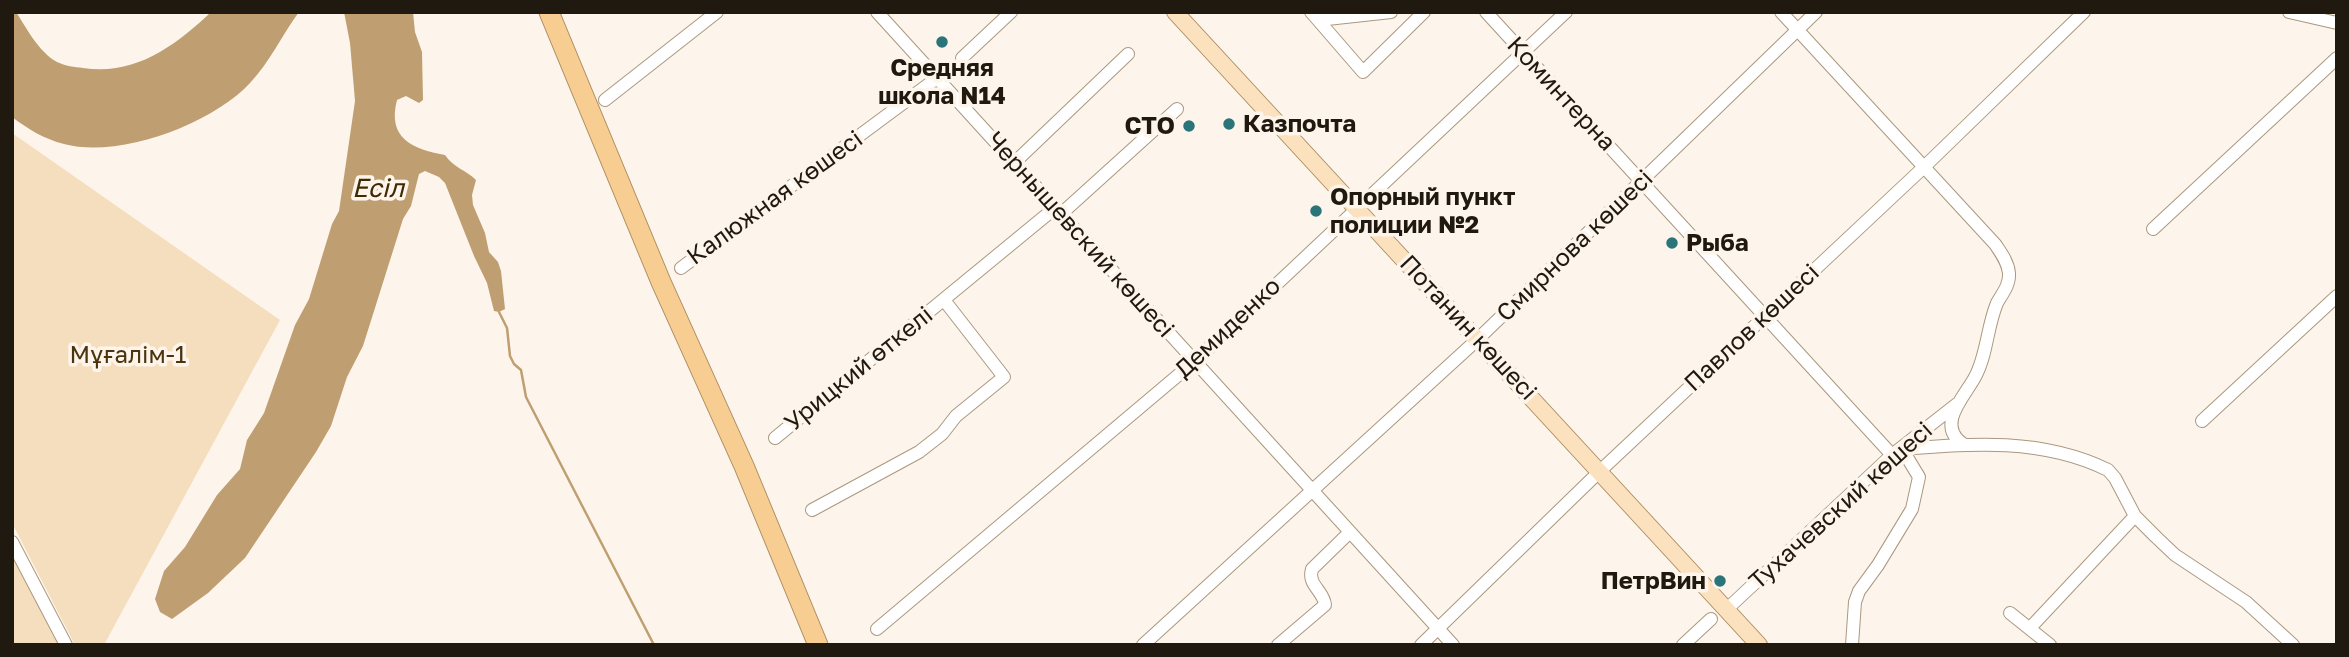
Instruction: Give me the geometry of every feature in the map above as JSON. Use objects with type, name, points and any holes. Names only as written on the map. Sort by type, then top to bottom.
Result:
[{"type":"highway","points":[[549,12],[818,645]]},
{"type":"main road","name":"Потанин көшесі","points":[[1175,12],[1759,645]]},
{"type":"street","points":[[605,100],[717,12]]},
{"type":"street","name":"Чернышевский көшесі","points":[[877,12],[1453,645]]},
{"type":"street","points":[[962,58],[1011,12]]},
{"type":"street","points":[[1315,16],[1391,12]]},
{"type":"street","points":[[1315,16],[1363,72],[1424,12]]},
{"type":"street","name":"Коминтерна","points":[[1486,12],[1765,316],[1919,477],[1912,509],[1859,591],[1855,602],[1852,645]]},
{"type":"street","name":"Демиденко","points":[[877,629],[1195,361],[1566,12]]},
{"type":"street","points":[[1781,12],[1924,167]]},
{"type":"street","name":"Смирнова көшесі","points":[[1143,645],[1478,339],[1816,12]]},
{"type":"street","name":"Павлов көшесі","points":[[1421,645],[1600,471],[1924,167],[2084,12]]},
{"type":"street","points":[[2289,12],[2337,23]]},
{"type":"street","points":[[1014,163],[1128,54]]},
{"type":"street","points":[[2153,229],[2337,58]]},
{"type":"street","name":"Калюжная көшесі","points":[[681,268],[937,78]]},
{"type":"street","name":"Урицкий өткелі","points":[[775,438],[1058,211],[1177,109]]},
{"type":"street","name":"Тухачевский көшесі","points":[[1924,167],[2001,253],[2009,273],[2009,282],[1997,304],[1976,376],[1957,404],[1953,415],[1952,428],[1963,444]]},
{"type":"street","points":[[2202,421],[2337,296]]},
{"type":"street","name":"Урицкий өткелі","points":[[812,510],[919,452],[942,434],[956,416],[1004,377],[944,300]]},
{"type":"street","name":"Тухачевский көшесі","points":[[1727,609],[1897,452],[1957,404]]},
{"type":"street","points":[[1897,452],[1963,444],[2038,447],[2098,465],[2108,470],[2115,478],[2135,516],[2175,555],[2246,602],[2286,642]]},
{"type":"street","points":[[2030,628],[2135,516]]},
{"type":"street","points":[[1278,645],[1325,605],[1325,599],[1310,577],[1312,569],[1350,531]]},
{"type":"street","points":[[12,542],[66,645]]},
{"type":"street","points":[[2010,612],[2050,645]]},
{"type":"street","points":[[1683,645],[1711,619]]},
{"type":"green space","name":"Мұғалім-1","points":[[12,133],[280,320],[104,645],[75,645],[12,523]]},
{"type":"green space","points":[[12,553],[59,645],[12,645]]},
{"type":"water","points":[[12,12],[16,12],[39,46],[57,62],[73,67],[102,69],[137,63],[153,56],[183,36],[211,12],[299,12],[257,75],[233,98],[213,112],[189,124],[137,142],[111,147],[86,147],[50,139],[12,117]]},
{"type":"water","name":"Есіл","points":[[344,12],[413,12],[415,32],[422,52],[423,100],[419,103],[406,96],[397,100],[396,124],[405,140],[422,149],[445,155],[476,180],[472,195],[473,205],[485,233],[489,252],[498,262],[501,271],[505,309],[494,311],[487,283],[445,183],[425,171],[419,174],[411,206],[403,219],[363,346],[347,377],[331,426],[245,558],[208,593],[172,619],[160,612],[155,599],[164,571],[185,547],[217,495],[240,469],[247,440],[264,413],[295,325],[309,299],[332,224],[339,211],[355,101],[350,43]]},
{"type":"waterway","points":[[499,312],[507,328],[510,356],[521,370],[526,397],[654,645]]},
{"type":"place","name":"Средняя школа N14","points":[[942,42]]},
{"type":"place","name":"Казпочта","points":[[1229,124]]},
{"type":"place","name":"СТО","points":[[1189,126]]},
{"type":"place","name":"Опорный пункт полиции №2","points":[[1316,211]]},
{"type":"place","name":"Рыба","points":[[1672,243]]},
{"type":"place","name":"ПетрВин","points":[[1720,581]]}]
